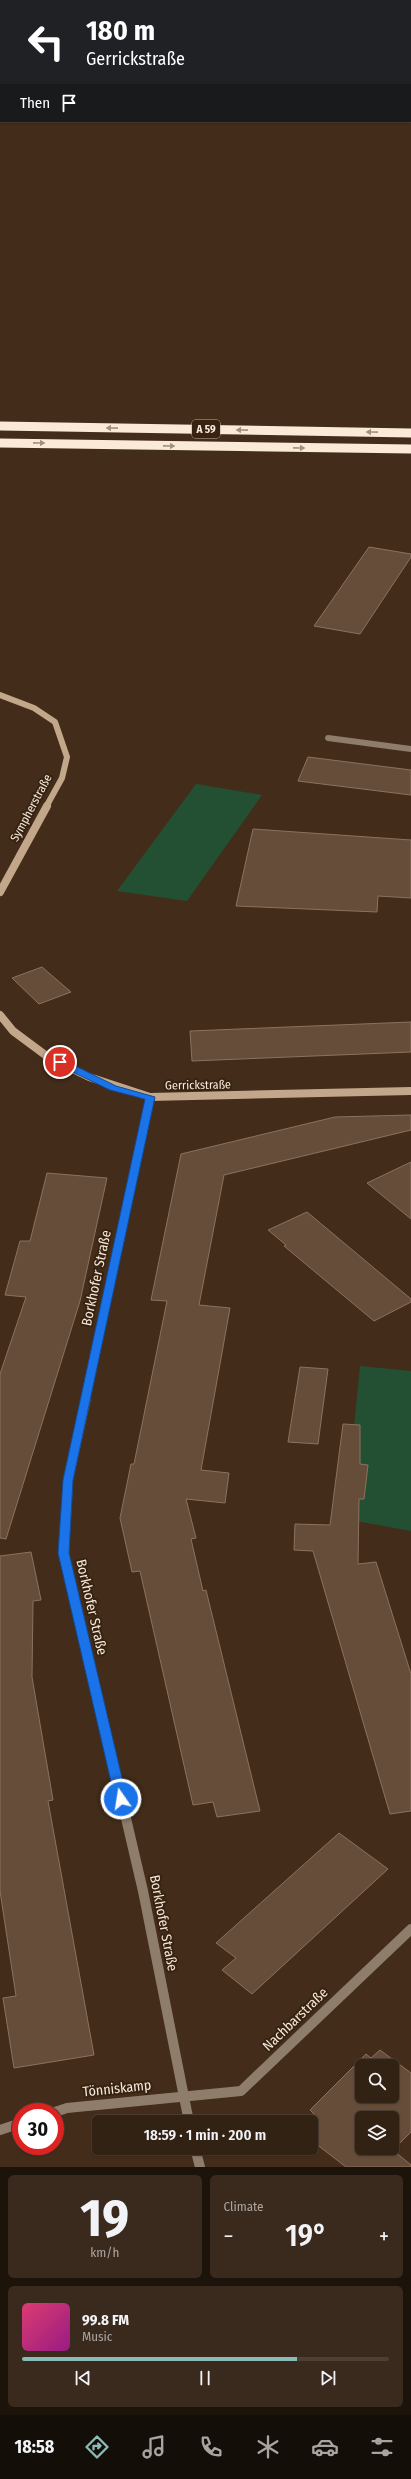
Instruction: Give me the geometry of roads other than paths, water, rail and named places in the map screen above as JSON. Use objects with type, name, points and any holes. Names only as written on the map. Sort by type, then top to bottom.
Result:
[{"type":"highway","name":"A 59","points":[[0,426],[411,433]]},
{"type":"highway","name":"A 59","points":[[0,443],[411,450]]},
{"type":"street","name":"Sympherstraße","points":[[0,695],[34,708],[55,722],[67,757],[62,778],[0,892]]},
{"type":"street","points":[[328,738],[411,749]]},
{"type":"street","name":"Gerrickstraße","points":[[0,1015],[6,1023],[33,1049],[113,1088],[150,1097],[411,1091]]},
{"type":"street","name":"Borkhofer Straße","points":[[150,1097],[68,1480],[64,1553],[143,1891],[187,2115]]},
{"type":"street","name":"Nachbarstraße","points":[[183,2096],[241,2091],[411,1929]]},
{"type":"street","name":"Tönniskamp","points":[[64,2109],[183,2096]]},
{"type":"street","points":[[0,2130],[12,2126]]},
{"type":"street","points":[[197,2155],[200,2167]]}]
